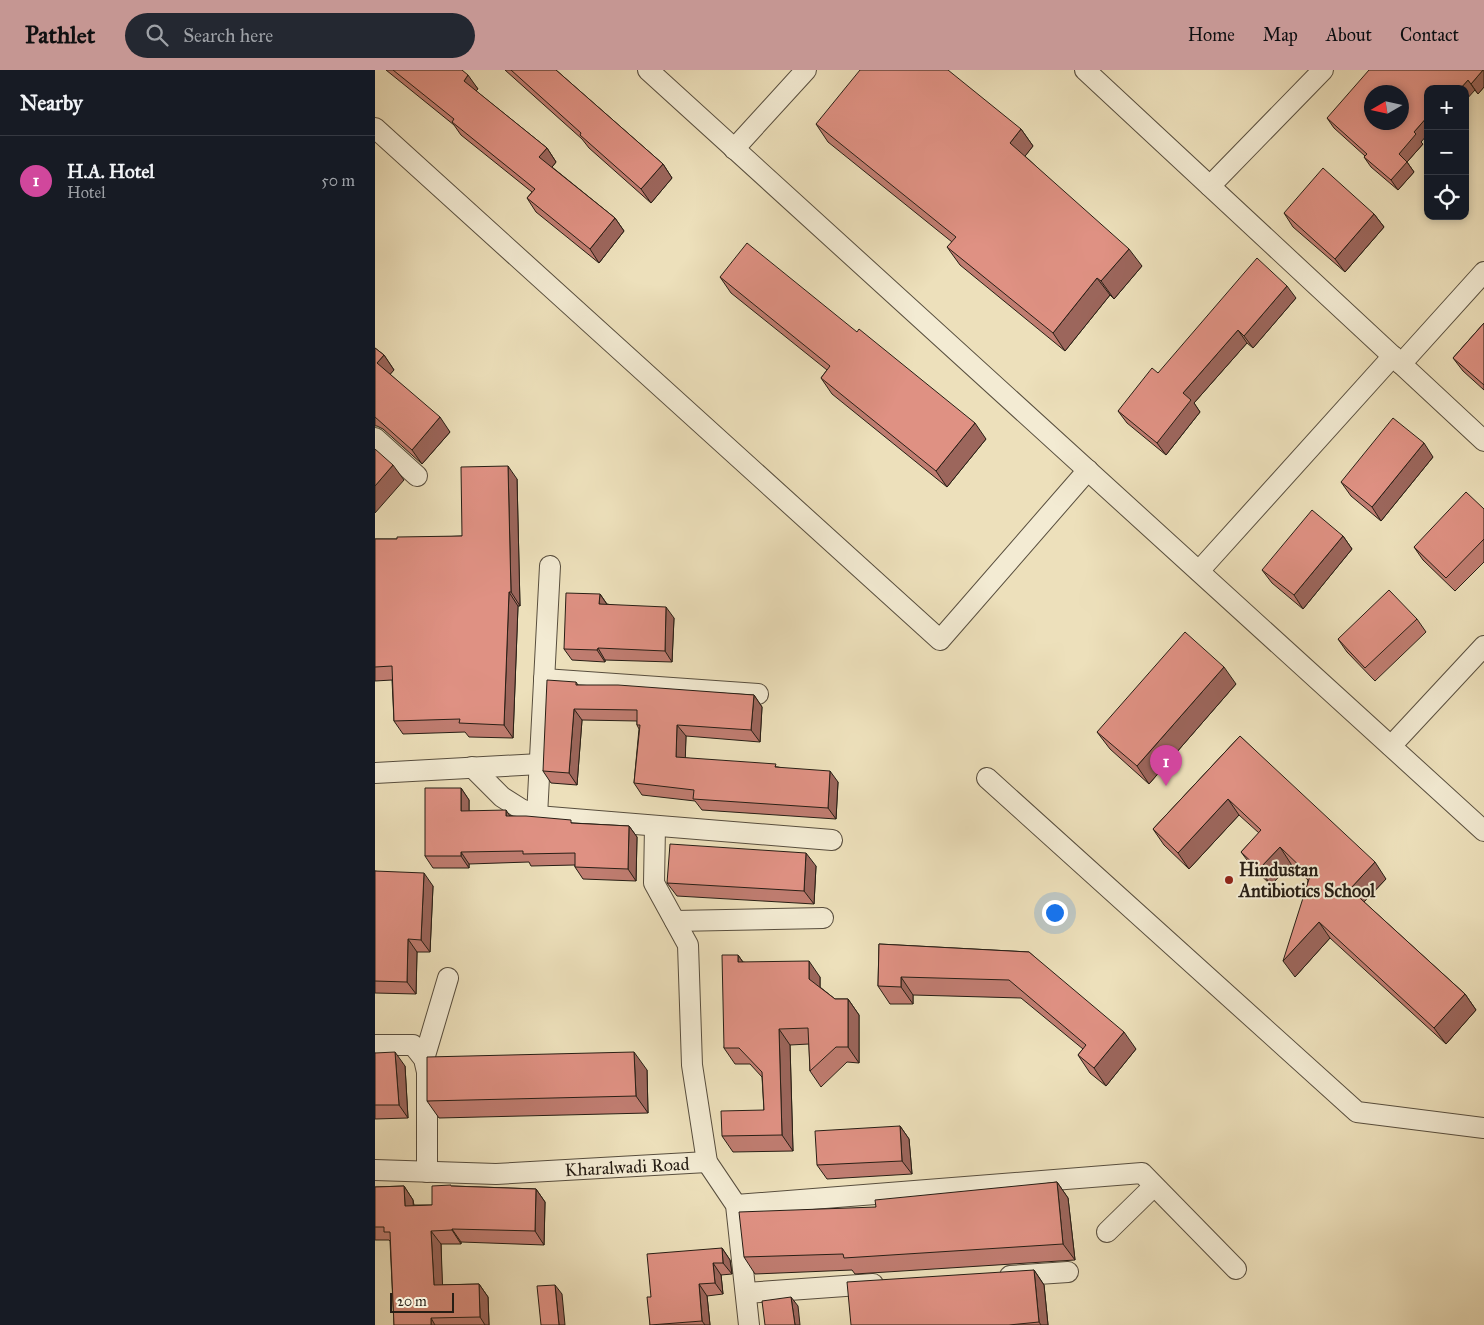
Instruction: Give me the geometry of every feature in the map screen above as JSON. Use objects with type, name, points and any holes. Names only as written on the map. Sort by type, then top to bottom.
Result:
[{"type":"street","points":[[647,70],[1484,831]]},
{"type":"street","points":[[735,149],[806,70]]},
{"type":"street","points":[[1085,70],[1484,441]]},
{"type":"street","points":[[1210,186],[1323,70]]},
{"type":"street","points":[[375,128],[940,640],[1088,470]]},
{"type":"street","points":[[1199,572],[1397,360],[1484,272]]},
{"type":"street","points":[[375,438],[417,476]]},
{"type":"street","points":[[537,816],[550,566]]},
{"type":"street","points":[[1391,746],[1484,646]]},
{"type":"street","points":[[544,679],[758,694]]},
{"type":"street","points":[[375,773],[540,764]]},
{"type":"street","points":[[472,767],[502,797],[537,816],[832,840]]},
{"type":"street","points":[[987,778],[1357,1112],[1484,1128]]},
{"type":"street","points":[[655,826],[654,883],[688,945],[692,1065],[707,1162]]},
{"type":"street","points":[[675,921],[823,918]]},
{"type":"street","points":[[424,1059],[448,978]]},
{"type":"street","points":[[375,1045],[413,1044],[424,1059],[427,1072],[427,1172]]},
{"type":"street","name":"Kharalwadi Road","points":[[375,1170],[496,1174],[707,1162],[737,1205],[749,1325]]},
{"type":"street","points":[[1107,1232],[1148,1179]]},
{"type":"street","points":[[737,1205],[1148,1179],[1236,1269]]},
{"type":"street","points":[[990,1277],[1068,1272]]},
{"type":"street","points":[[746,1292],[892,1283]]},
{"type":"building","points":[[393,70],[462,70],[468,75],[464,81],[547,148],[539,157],[615,218],[590,249],[527,198],[535,189],[452,122],[454,119]]},
{"type":"building","points":[[511,70],[556,70],[663,164],[641,189]]},
{"type":"building","points":[[860,70],[948,70],[1021,129],[1010,143],[1129,249],[1101,281],[1097,278],[1053,333],[947,247],[956,237],[816,124]]},
{"type":"building","points":[[1369,70],[1483,70],[1471,84],[1468,80],[1464,85],[1424,85],[1424,121],[1414,132],[1416,134],[1399,154],[1407,162],[1391,180],[1364,157],[1367,154],[1327,118]]},
{"type":"building","points":[[1323,168],[1374,214],[1335,259],[1284,213]]},
{"type":"building","points":[[747,243],[857,332],[859,329],[975,423],[936,471],[821,378],[830,366],[720,277]]},
{"type":"building","points":[[1257,258],[1287,286],[1244,336],[1238,330],[1183,393],[1191,400],[1157,443],[1118,411],[1152,368],[1158,373]]},
{"type":"building","points":[[1484,323],[1484,385],[1453,358]]},
{"type":"building","points":[[375,348],[384,355],[377,363],[440,417],[412,450],[375,417]]},
{"type":"building","points":[[1393,418],[1424,443],[1372,507],[1341,482]]},
{"type":"building","points":[[375,449],[393,465],[375,486]]},
{"type":"building","points":[[508,466],[511,592],[509,592],[504,725],[459,723],[460,719],[394,721],[392,666],[375,667],[375,539],[462,536],[461,467]]},
{"type":"building","points":[[1466,492],[1484,509],[1484,539],[1446,578],[1414,547]]},
{"type":"building","points":[[1312,510],[1343,536],[1294,595],[1262,570]]},
{"type":"building","points":[[1389,590],[1417,619],[1365,668],[1338,639]]},
{"type":"building","points":[[566,593],[600,594],[599,604],[666,607],[665,651],[598,648],[597,650],[564,649]]},
{"type":"building","points":[[1185,632],[1224,667],[1137,766],[1097,732]]},
{"type":"building","points":[[547,680],[576,682],[576,685],[618,685],[754,695],[751,730],[677,725],[676,757],[776,764],[775,767],[830,771],[828,808],[693,799],[694,790],[634,783],[640,725],[637,725],[637,710],[574,709],[569,773],[543,771]]},
{"type":"building","points":[[1240,736],[1375,862],[1350,889],[1465,994],[1434,1028],[1319,922],[1283,961],[1310,876],[1280,847],[1259,869],[1241,852],[1261,830],[1228,799],[1178,853],[1153,829]]},
{"type":"building","points":[[425,788],[461,788],[461,811],[506,810],[506,816],[571,820],[571,823],[629,826],[628,869],[575,867],[575,853],[523,854],[523,851],[461,852],[461,856],[425,856]]},
{"type":"building","points":[[670,844],[806,853],[804,891],[667,883]]},
{"type":"building","points":[[375,871],[424,873],[421,940],[408,939],[407,982],[375,981]]},
{"type":"building","points":[[879,944],[1029,952],[1124,1032],[1094,1068],[1078,1055],[1086,1045],[1009,980],[901,977],[901,987],[878,986]]},
{"type":"building","points":[[722,955],[738,955],[738,962],[809,961],[809,979],[835,999],[848,999],[848,1047],[836,1047],[810,1071],[808,1028],[779,1029],[782,1135],[722,1136],[721,1111],[764,1110],[762,1072],[739,1048],[724,1048]]},
{"type":"building","points":[[395,1052],[399,1105],[375,1105],[375,1053]]},
{"type":"building","points":[[634,1052],[636,1096],[427,1101],[427,1057]]},
{"type":"building","points":[[900,1126],[902,1161],[817,1165],[815,1131]]},
{"type":"building","points":[[1057,1182],[1063,1244],[844,1258],[843,1254],[744,1257],[739,1212],[876,1207],[875,1200]]},
{"type":"building","points":[[451,1185],[536,1189],[535,1231],[452,1229],[431,1231],[434,1285],[479,1284],[480,1317],[431,1318],[431,1325],[394,1325],[390,1232],[384,1232],[384,1227],[375,1227],[375,1187],[404,1186],[405,1206],[432,1205],[432,1186]]},
{"type":"building","points":[[722,1248],[723,1263],[713,1263],[715,1283],[699,1284],[702,1321],[650,1325],[647,1297],[651,1297],[647,1254]]},
{"type":"building","points":[[1034,1270],[1039,1322],[1009,1325],[851,1325],[847,1282]]},
{"type":"building","points":[[555,1285],[559,1325],[541,1325],[537,1286]]},
{"type":"building","points":[[791,1297],[795,1325],[765,1325],[762,1301]]},
{"type":"place","name":"H.A. Hotel","points":[[1166,786]]},
{"type":"place","name":"Hindustan Antibiotics School","points":[[1229,880]]}]
